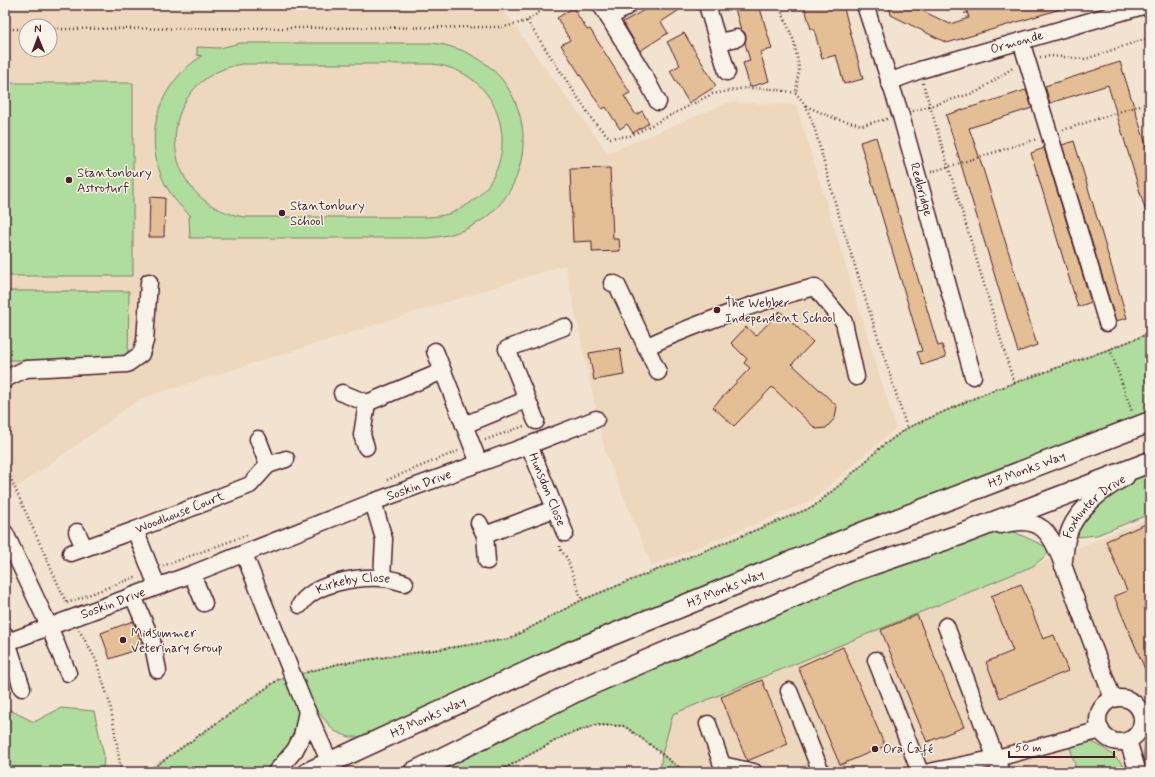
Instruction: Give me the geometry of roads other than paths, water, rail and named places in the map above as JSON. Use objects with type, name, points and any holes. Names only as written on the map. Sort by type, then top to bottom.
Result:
[{"type":"main road","name":"H3 Monks Way","points":[[309,772],[332,767],[570,652],[1144,416]]},
{"type":"main road","points":[[414,772],[600,680],[853,572],[965,533],[1150,463]]},
{"type":"street","points":[[628,5],[605,12],[648,72],[658,102]]},
{"type":"street","points":[[708,5],[727,72]]},
{"type":"street","name":"Redbridge","points":[[865,5],[901,116],[973,376]]},
{"type":"street","name":"Ormonde","points":[[889,82],[920,70],[1146,5]]},
{"type":"street","points":[[719,42],[737,38]]},
{"type":"street","points":[[1021,41],[1107,323]]},
{"type":"street","points":[[5,380],[26,369],[127,364],[141,354],[145,340],[148,282]]},
{"type":"street","points":[[612,283],[617,286],[658,372]]},
{"type":"street","points":[[646,347],[666,336],[724,315],[777,297],[815,287],[844,322],[856,377]]},
{"type":"street","points":[[536,422],[507,349],[564,327]]},
{"type":"street","points":[[435,351],[479,463]]},
{"type":"street","points":[[342,393],[367,403],[443,371]]},
{"type":"street","points":[[464,425],[526,400]]},
{"type":"street","points":[[366,448],[362,436],[367,403]]},
{"type":"street","name":"Soskin Drive","points":[[6,640],[50,626],[192,574],[373,502],[596,419]]},
{"type":"street","points":[[258,439],[268,465]]},
{"type":"street","name":"Hunsdon Close","points":[[529,445],[563,536]]},
{"type":"street","name":"Woodhouse Court","points":[[77,532],[77,550],[135,530],[250,485],[268,465],[286,459]]},
{"type":"street","name":"Foxhunter Drive","points":[[1063,566],[1068,535],[1076,517],[1085,506],[1116,482],[1150,463]]},
{"type":"street","points":[[373,502],[384,539],[382,578]]},
{"type":"street","points":[[487,561],[482,529],[554,509]]},
{"type":"street","name":"Foxhunter Drive","points":[[965,533],[1016,521],[1032,523],[1042,528],[1051,538],[1113,698]]},
{"type":"street","points":[[135,530],[157,586]]},
{"type":"street","points":[[5,533],[50,626],[68,673]]},
{"type":"street","points":[[244,554],[292,676],[332,767]]},
{"type":"street","points":[[192,574],[204,603]]},
{"type":"street","name":"Kirkeby Close","points":[[300,600],[325,586],[343,581],[382,578],[405,583]]},
{"type":"street","points":[[133,596],[152,640],[158,670]]},
{"type":"street","points":[[946,626],[999,765]]},
{"type":"street","points":[[6,640],[22,688]]},
{"type":"street","points":[[876,660],[920,772]]},
{"type":"street","points":[[789,691],[821,772]]},
{"type":"street","points":[[1113,698],[1128,699],[1146,711],[1139,732],[1133,739],[1119,742],[1108,739],[1101,730],[1098,722],[1100,712],[1106,703],[1113,698]]},
{"type":"street","points":[[276,772],[295,750],[302,736],[307,711]]},
{"type":"street","points":[[708,724],[722,765],[754,772]]},
{"type":"street","points":[[929,772],[999,765],[1101,730]]},
{"type":"street","points":[[1128,741],[1138,772]]},
{"type":"place","name":"Stantonbury Astroturf","points":[[69,180]]},
{"type":"place","name":"Stantonbury School","points":[[282,213]]},
{"type":"place","name":"The Webber Independent School","points":[[717,310]]},
{"type":"place","name":"Midsummer Veterinary Group","points":[[123,640]]},
{"type":"place","name":"Ora Café","points":[[875,749]]}]
